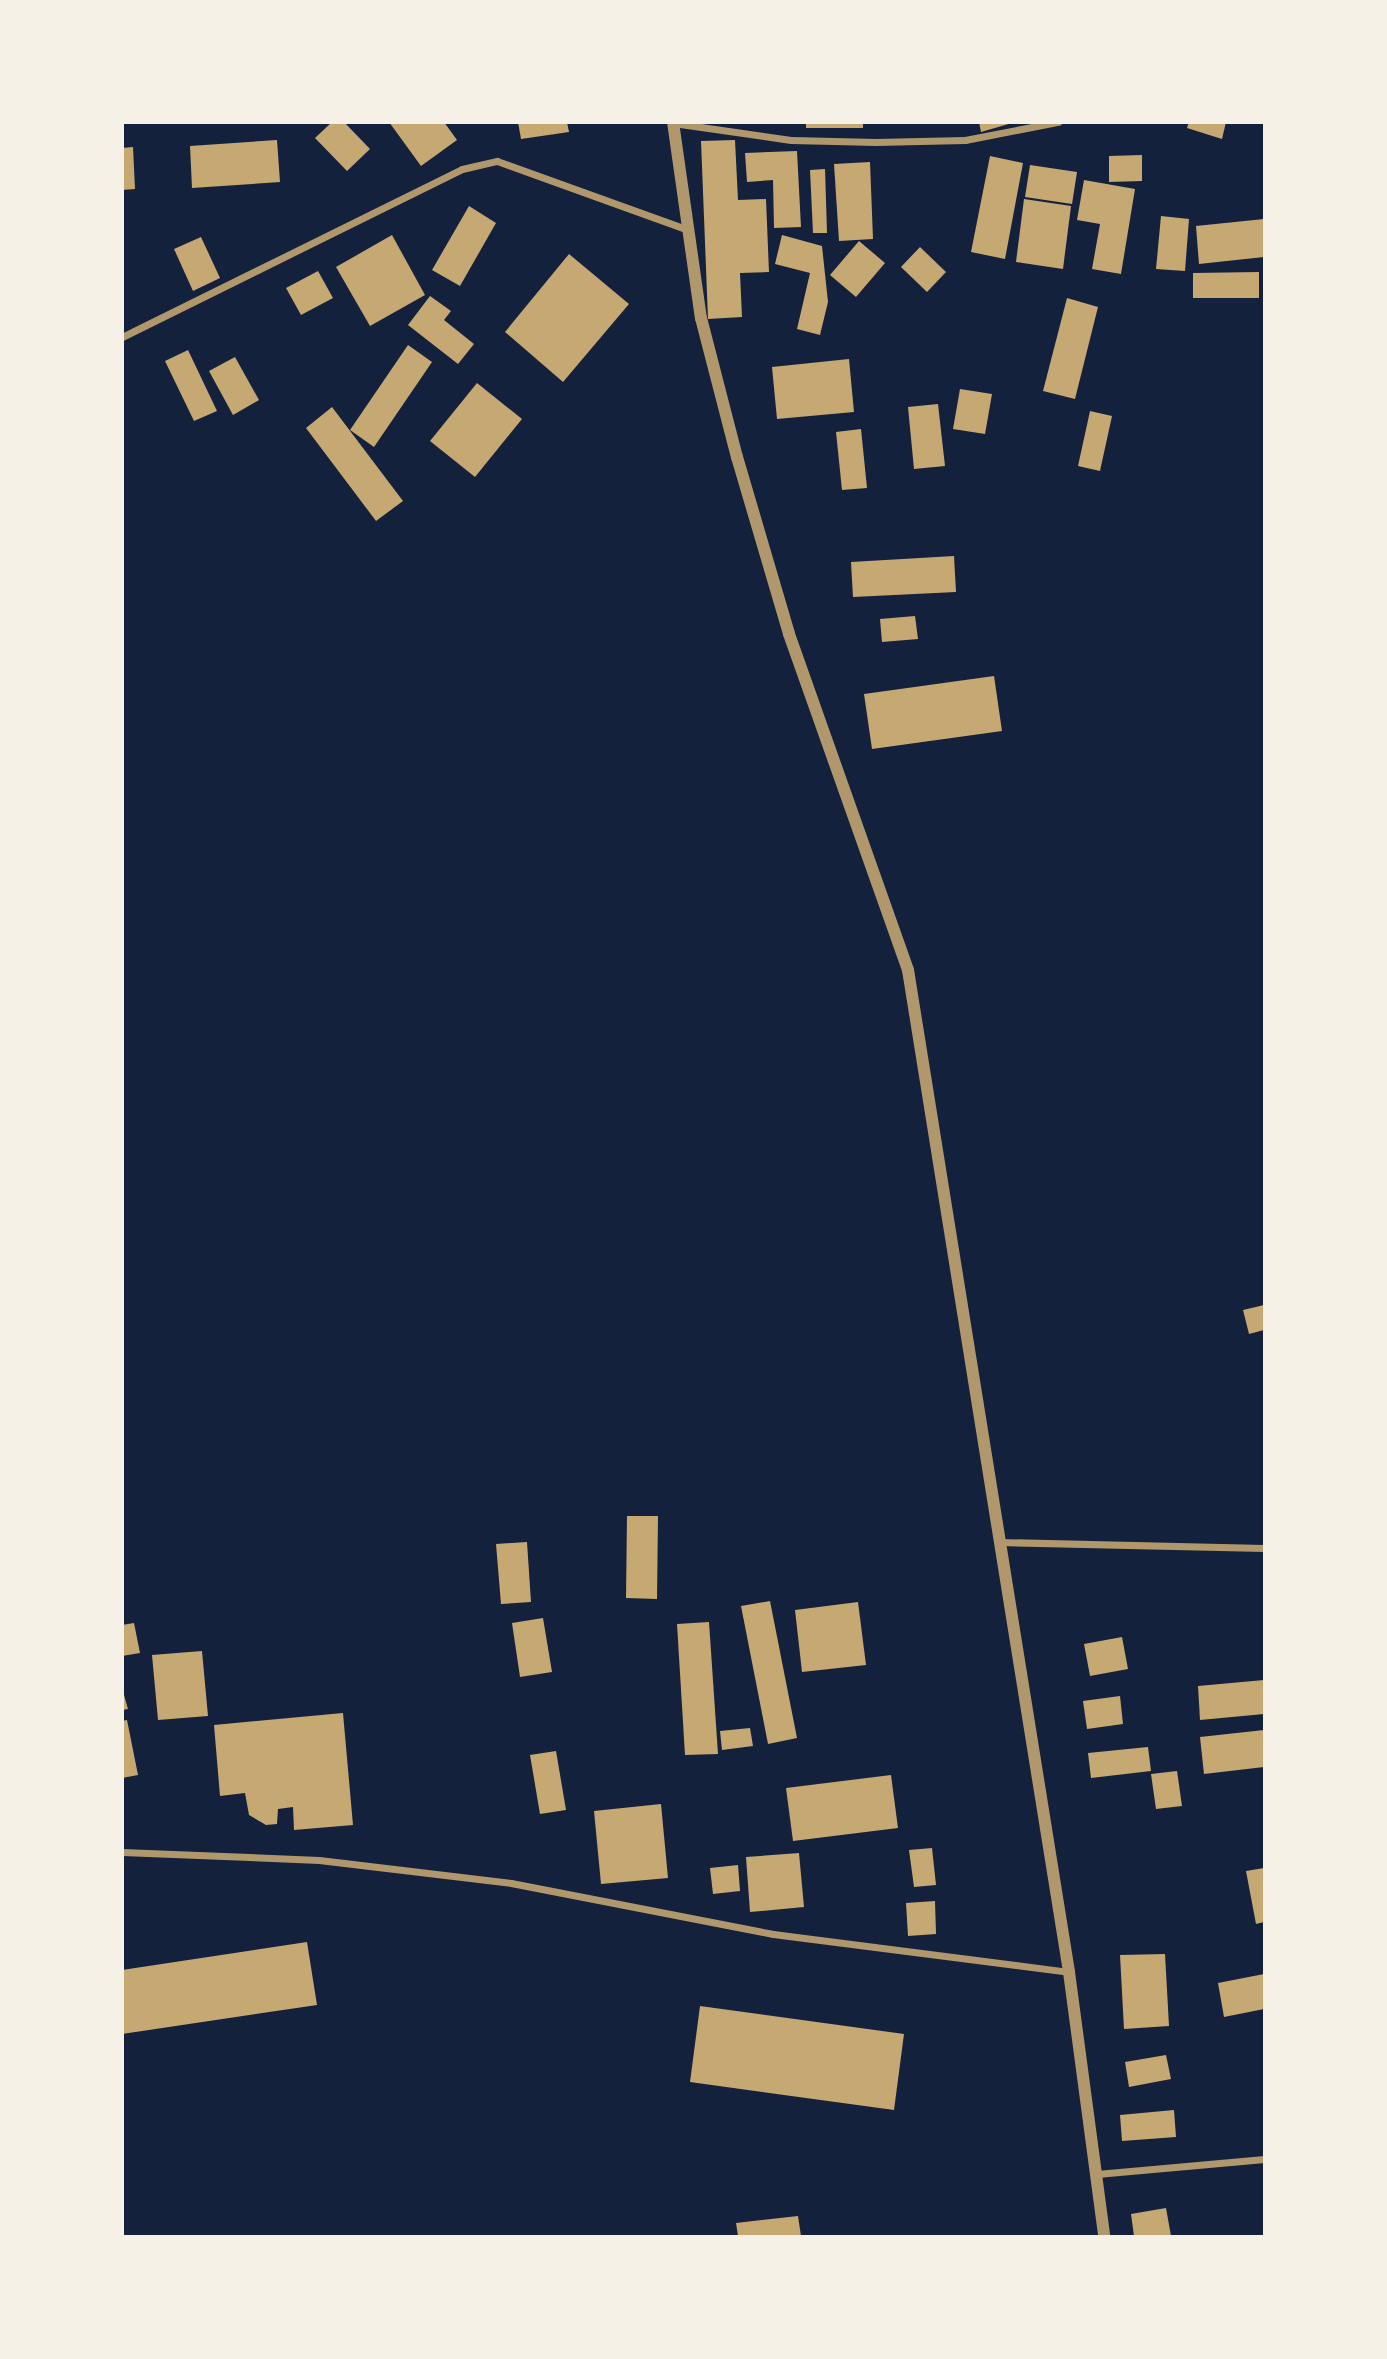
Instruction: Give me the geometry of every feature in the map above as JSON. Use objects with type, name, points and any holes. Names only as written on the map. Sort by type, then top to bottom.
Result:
[{"type":"street","points":[[1058,122],[965,140],[876,142],[790,140],[673,123],[686,229],[701,318],[789,634],[908,970],[997,1542],[1069,1972],[1104,2236]]},
{"type":"street","points":[[122,337],[462,169],[497,161],[686,229]]},
{"type":"street","points":[[997,1542],[1265,1548]]},
{"type":"street","points":[[122,1852],[319,1860],[498,1881],[773,1934],[1069,1972]]},
{"type":"street","points":[[1097,2174],[1265,2159]]},
{"type":"building","points":[[332,122],[344,122],[370,149],[347,171],[315,138]]},
{"type":"building","points":[[389,122],[444,122],[457,140],[421,166]]},
{"type":"building","points":[[518,122],[567,122],[569,132],[521,139]]},
{"type":"building","points":[[806,122],[863,122],[863,128],[806,128]]},
{"type":"building","points":[[979,122],[1012,122],[1012,123],[981,132]]},
{"type":"building","points":[[1189,122],[1226,122],[1222,139],[1187,128]]},
{"type":"building","points":[[277,140],[280,182],[192,188],[190,146]]},
{"type":"building","points":[[735,140],[738,200],[766,199],[769,272],[740,273],[742,317],[708,319],[701,141]]},
{"type":"building","points":[[133,147],[135,189],[122,190],[122,148]]},
{"type":"building","points":[[797,151],[801,227],[774,228],[773,180],[747,182],[745,153]]},
{"type":"building","points":[[1142,155],[1142,181],[1109,182],[1109,156]]},
{"type":"building","points":[[990,156],[1023,163],[1005,259],[971,252]]},
{"type":"building","points":[[870,162],[873,239],[839,241],[834,164]]},
{"type":"building","points":[[1030,165],[1077,172],[1072,204],[1025,197]]},
{"type":"building","points":[[825,169],[827,233],[813,233],[810,170]]},
{"type":"building","points":[[1084,180],[1135,189],[1121,274],[1092,269],[1100,224],[1077,220]]},
{"type":"building","points":[[1024,199],[1071,206],[1063,269],[1016,262]]},
{"type":"building","points":[[469,206],[496,223],[460,286],[432,270]]},
{"type":"building","points":[[1161,216],[1189,219],[1185,271],[1156,269]]},
{"type":"building","points":[[1264,219],[1264,257],[1199,264],[1196,226]]},
{"type":"building","points":[[392,235],[425,295],[370,326],[336,267]]},
{"type":"building","points":[[782,235],[822,246],[828,302],[820,335],[797,329],[810,273],[775,264]]},
{"type":"building","points":[[201,237],[220,278],[193,291],[174,249]]},
{"type":"building","points":[[859,241],[885,263],[856,297],[830,275]]},
{"type":"building","points":[[920,247],[946,272],[927,292],[901,267]]},
{"type":"building","points":[[569,254],[629,304],[563,382],[505,332]]},
{"type":"building","points":[[318,271],[333,298],[301,315],[286,288]]},
{"type":"building","points":[[1259,272],[1259,298],[1193,298],[1193,273]]},
{"type":"building","points":[[430,296],[451,311],[444,320],[474,344],[458,364],[408,325]]},
{"type":"building","points":[[1067,298],[1098,307],[1075,399],[1043,391]]},
{"type":"building","points":[[408,345],[432,362],[374,447],[350,430]]},
{"type":"building","points":[[188,350],[217,411],[194,421],[165,361]]},
{"type":"building","points":[[235,357],[259,400],[233,415],[209,371]]},
{"type":"building","points":[[849,359],[854,412],[777,419],[772,367]]},
{"type":"building","points":[[477,383],[522,419],[475,477],[430,441]]},
{"type":"building","points":[[960,389],[992,394],[985,434],[953,429]]},
{"type":"building","points":[[938,404],[945,466],[914,469],[908,407]]},
{"type":"building","points":[[332,407],[403,501],[376,521],[306,428]]},
{"type":"building","points":[[1090,411],[1112,416],[1100,471],[1078,466]]},
{"type":"building","points":[[861,429],[867,488],[842,490],[836,432]]},
{"type":"building","points":[[954,556],[956,592],[853,597],[851,562]]},
{"type":"building","points":[[915,616],[918,639],[882,642],[880,619]]},
{"type":"building","points":[[994,676],[1002,731],[872,749],[864,694]]},
{"type":"building","points":[[1264,1305],[1264,1330],[1249,1334],[1243,1310]]},
{"type":"building","points":[[627,1516],[658,1516],[657,1599],[626,1598]]},
{"type":"building","points":[[527,1542],[531,1602],[501,1604],[496,1544]]},
{"type":"building","points":[[770,1601],[797,1738],[768,1744],[741,1606]]},
{"type":"building","points":[[858,1602],[866,1665],[802,1672],[795,1610]]},
{"type":"building","points":[[543,1618],[552,1672],[520,1677],[512,1623]]},
{"type":"building","points":[[709,1622],[718,1754],[685,1755],[677,1624]]},
{"type":"building","points":[[134,1623],[140,1653],[122,1656],[122,1625]]},
{"type":"building","points":[[1122,1637],[1128,1669],[1090,1676],[1084,1644]]},
{"type":"building","points":[[202,1651],[208,1716],[158,1720],[152,1655]]},
{"type":"building","points":[[1264,1680],[1264,1714],[1200,1720],[1198,1686]]},
{"type":"building","points":[[122,1688],[128,1709],[122,1710]]},
{"type":"building","points":[[1120,1696],[1123,1724],[1087,1729],[1083,1701]]},
{"type":"building","points":[[343,1713],[353,1825],[294,1830],[293,1807],[278,1809],[277,1824],[266,1825],[249,1815],[245,1793],[220,1796],[214,1725]]},
{"type":"building","points":[[127,1720],[138,1775],[122,1778],[122,1721]]},
{"type":"building","points":[[750,1728],[753,1746],[722,1750],[720,1731]]},
{"type":"building","points":[[1264,1730],[1264,1767],[1204,1774],[1200,1737]]},
{"type":"building","points":[[1148,1747],[1151,1771],[1091,1778],[1088,1753]]},
{"type":"building","points":[[556,1751],[566,1810],[540,1814],[530,1755]]},
{"type":"building","points":[[1177,1771],[1182,1806],[1156,1809],[1151,1774]]},
{"type":"building","points":[[891,1775],[898,1828],[793,1841],[786,1788]]},
{"type":"building","points":[[661,1804],[668,1878],[601,1884],[594,1811]]},
{"type":"building","points":[[932,1848],[936,1885],[914,1887],[909,1850]]},
{"type":"building","points":[[799,1853],[804,1907],[750,1912],[746,1857]]},
{"type":"building","points":[[738,1865],[740,1891],[713,1894],[710,1868]]},
{"type":"building","points":[[1264,1868],[1264,1922],[1256,1924],[1246,1871]]},
{"type":"building","points":[[935,1901],[936,1934],[908,1936],[906,1903]]},
{"type":"building","points":[[307,1942],[317,2005],[122,2034],[122,1970]]},
{"type":"building","points":[[1165,1954],[1169,2026],[1124,2029],[1120,1955]]},
{"type":"building","points":[[1264,1974],[1264,2009],[1224,2017],[1218,1983]]},
{"type":"building","points":[[700,2006],[904,2034],[894,2110],[690,2082]]},
{"type":"building","points":[[1166,2055],[1171,2079],[1129,2087],[1125,2062]]},
{"type":"building","points":[[1174,2110],[1176,2137],[1122,2141],[1120,2115]]},
{"type":"building","points":[[1166,2208],[1171,2236],[1134,2236],[1131,2214]]},
{"type":"building","points":[[798,2216],[801,2236],[738,2236],[736,2223]]}]
